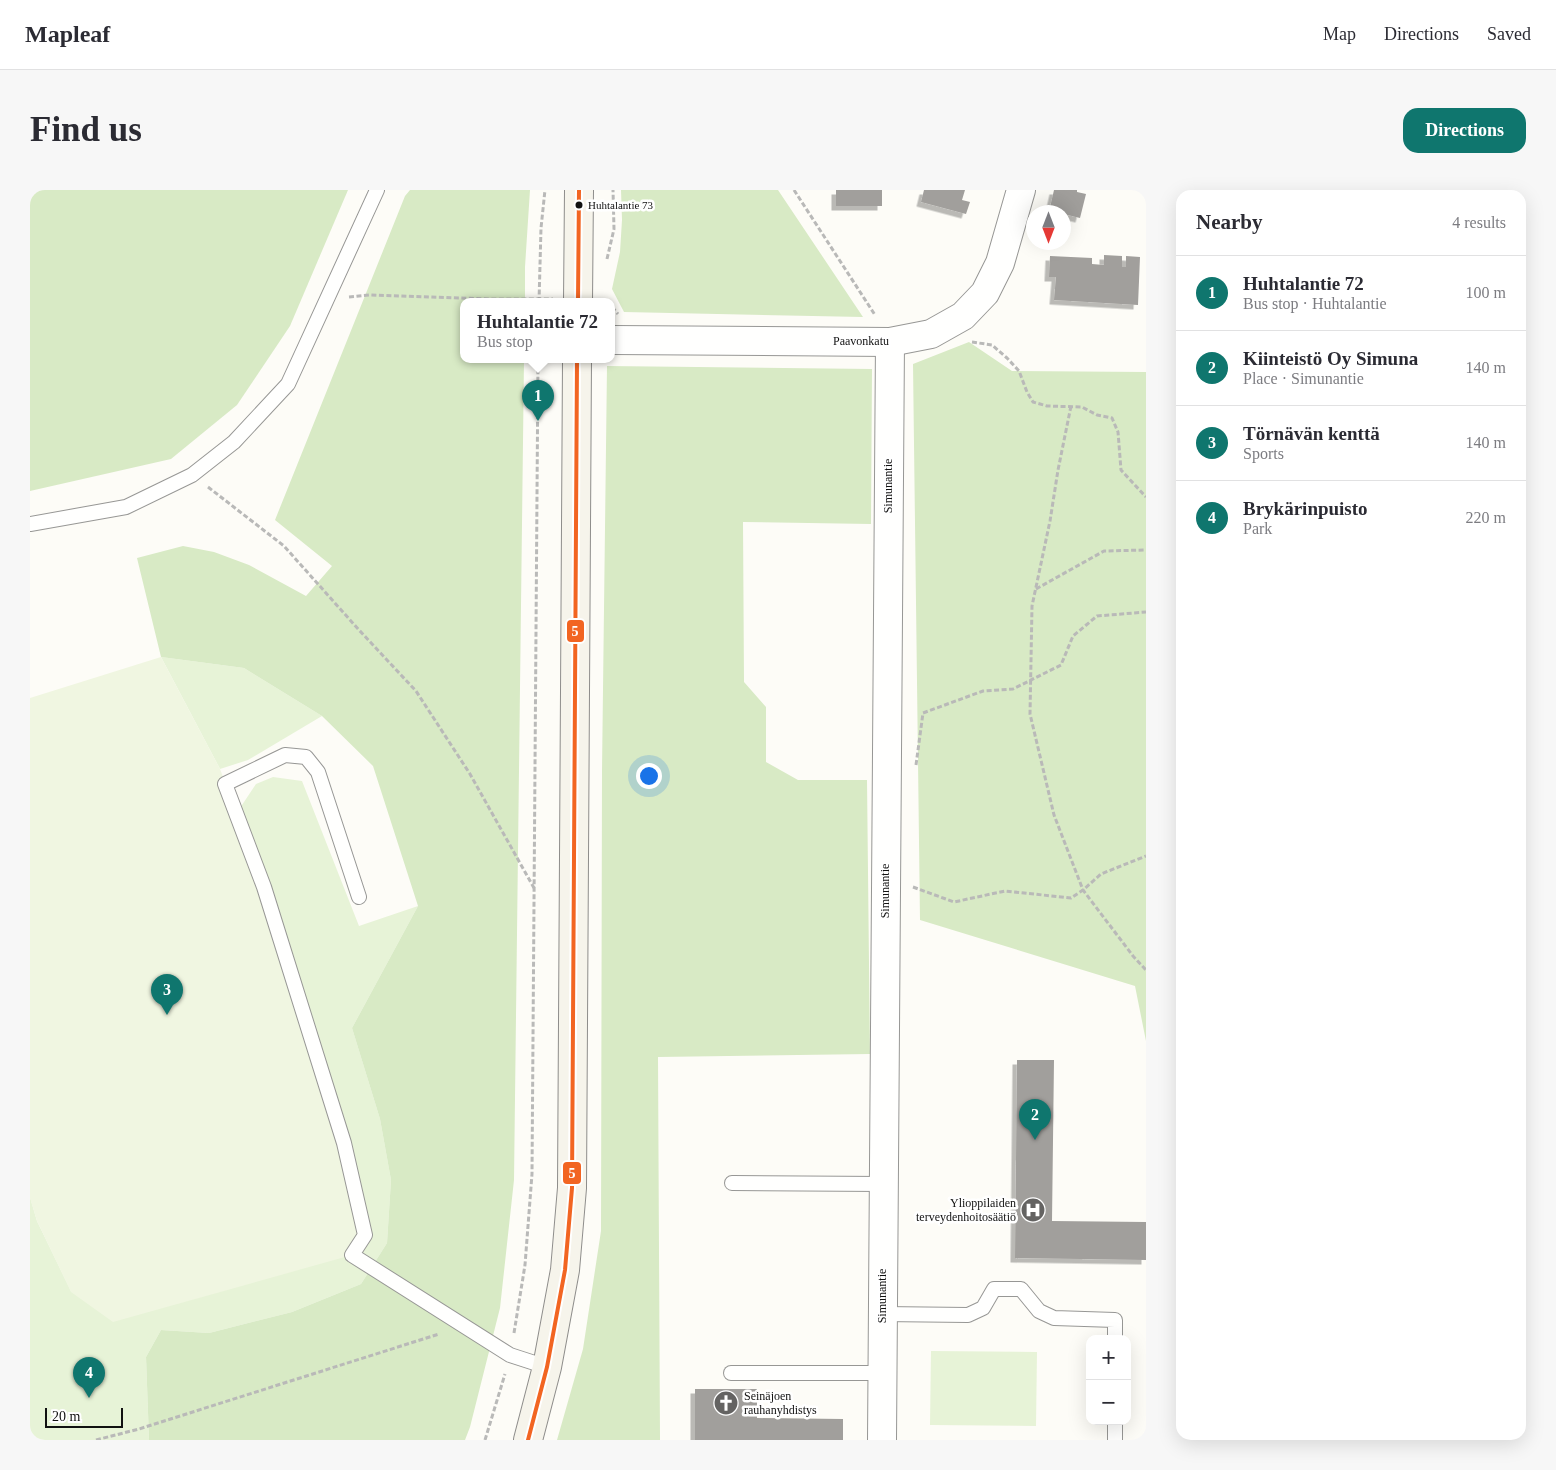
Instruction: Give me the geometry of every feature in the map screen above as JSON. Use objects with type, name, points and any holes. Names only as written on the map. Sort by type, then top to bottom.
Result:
[{"type":"main road","points":[[578,298],[579,190]]},
{"type":"main road","points":[[528,1440],[547,1367],[565,1270],[572,1188],[578,363]]},
{"type":"street","name":"Paavonkatu","points":[[615,340],[890,342],[930,334],[963,316],[985,293],[1000,263],[1021,190]]},
{"type":"street","name":"Simunantie","points":[[882,1440],[890,342]]},
{"type":"lane","points":[[30,524],[126,507],[192,475],[234,442],[288,384],[377,190]]},
{"type":"lane","points":[[359,897],[318,772],[306,757],[285,755],[225,784],[264,887],[344,1142],[365,1235],[352,1256],[510,1355],[547,1367]]},
{"type":"lane","points":[[732,1183],[883,1184]]},
{"type":"lane","points":[[882,1314],[968,1315],[984,1308],[994,1288],[1021,1289],[1039,1311],[1054,1318],[1115,1320],[1115,1335]]},
{"type":"lane","points":[[731,1373],[882,1373]]},
{"type":"lane","points":[[1115,1425],[1115,1440]]},
{"type":"path","points":[[539,298],[541,228],[545,190]]},
{"type":"path","points":[[606,261],[614,230],[613,190]]},
{"type":"path","points":[[794,190],[890,342]]},
{"type":"path","points":[[328,299],[369,295],[460,298]]},
{"type":"path","points":[[969,342],[992,345],[1007,358],[1019,371],[1033,402],[1047,406],[1082,407],[1112,418],[1118,432],[1121,470],[1146,497]]},
{"type":"path","points":[[485,1440],[510,1355],[525,1265],[532,1174],[538,363]]},
{"type":"path","points":[[1071,406],[1032,606],[1030,714],[1054,815],[1084,890],[1133,956],[1146,970]]},
{"type":"path","points":[[192,475],[284,546],[358,630],[416,691],[470,774],[534,888]]},
{"type":"path","points":[[1036,590],[1104,551],[1146,550]]},
{"type":"path","points":[[915,767],[923,713],[984,691],[1013,689],[1061,665],[1074,636],[1098,616],[1146,612]]},
{"type":"path","points":[[886,878],[954,902],[1005,891],[1072,898],[1101,874],[1146,856]]},
{"type":"path","points":[[96,1440],[149,1426],[464,1326]]},
{"type":"green space","points":[[30,190],[348,190],[290,326],[237,405],[171,459],[30,491]]},
{"type":"green space","points":[[410,190],[530,190],[525,298],[460,298],[460,363],[524,363],[514,1180],[500,1308],[470,1427],[465,1440],[149,1440],[146,1357],[161,1330],[209,1333],[292,1312],[361,1284],[387,1243],[391,1180],[380,1119],[352,1028],[418,906],[373,766],[322,716],[244,668],[161,657],[137,558],[183,546],[214,552],[249,565],[306,596],[332,566],[275,520],[405,196]]},
{"type":"green space","points":[[621,190],[778,190],[863,317],[624,312],[612,289],[620,252]]},
{"type":"green space","points":[[969,342],[1012,371],[1146,372],[1146,1041],[1135,986],[920,920],[913,364]]},
{"type":"green space","points":[[607,366],[872,369],[871,524],[743,522],[744,682],[766,707],[766,762],[798,780],[867,780],[870,1054],[658,1057],[660,1440],[557,1440],[583,1349],[601,1231],[602,771]]},
{"type":"green space","points":[[161,657],[244,668],[322,716],[248,760],[220,769]]},
{"type":"green space","points":[[161,657],[220,769],[264,887],[365,1235],[352,1255],[113,1322],[71,1292],[37,1221],[30,1198],[30,698]]},
{"type":"green space","points":[[273,777],[302,781],[359,926],[418,906],[352,1028],[380,1119],[391,1180],[387,1243],[361,1284],[292,1312],[209,1333],[161,1330],[146,1357],[149,1440],[30,1440],[30,1197],[37,1221],[71,1291],[236,814],[256,784]]},
{"type":"green space","points":[[931,1351],[1037,1352],[1036,1426],[930,1425]]},
{"type":"building","points":[[836,190],[882,190],[882,206],[836,206]]},
{"type":"building","points":[[924,190],[965,190],[962,200],[970,202],[966,214],[921,202]]},
{"type":"building","points":[[1054,190],[1077,190],[1077,192],[1086,194],[1080,218],[1071,216],[1071,205],[1051,205]]},
{"type":"building","points":[[1104,255],[1122,256],[1122,267],[1126,267],[1126,256],[1140,257],[1138,305],[1054,300],[1056,277],[1049,277],[1050,256],[1092,258],[1092,264],[1104,265]]},
{"type":"building","points":[[1017,1060],[1054,1060],[1052,1221],[1146,1222],[1146,1260],[1015,1258]]},
{"type":"building","name":"Seinäjoen rauhanyhdistys","points":[[695,1389],[757,1389],[757,1418],[843,1419],[843,1440],[695,1440]]},
{"type":"transit line","name":"5","points":[[578,298],[579,190]]},
{"type":"transit line","name":"5","points":[[528,1440],[547,1367],[565,1270],[572,1188],[577,363]]},
{"type":"place","name":"Huhtalantie 73","points":[[579,205]]},
{"type":"place","name":"Huhtalantie 72","points":[[538,421]]},
{"type":"place","name":"Törnävän kenttä","points":[[167,1015]]},
{"type":"place","name":"Kiinteistö Oy Simuna","points":[[1035,1140]]},
{"type":"place","name":"Ylioppilaiden terveydenhoitosäätiö","points":[[1033,1210]]},
{"type":"place","name":"Brykärinpuisto","points":[[89,1398]]},
{"type":"place","name":"Seinäjoen rauhanyhdistys","points":[[726,1403]]}]
